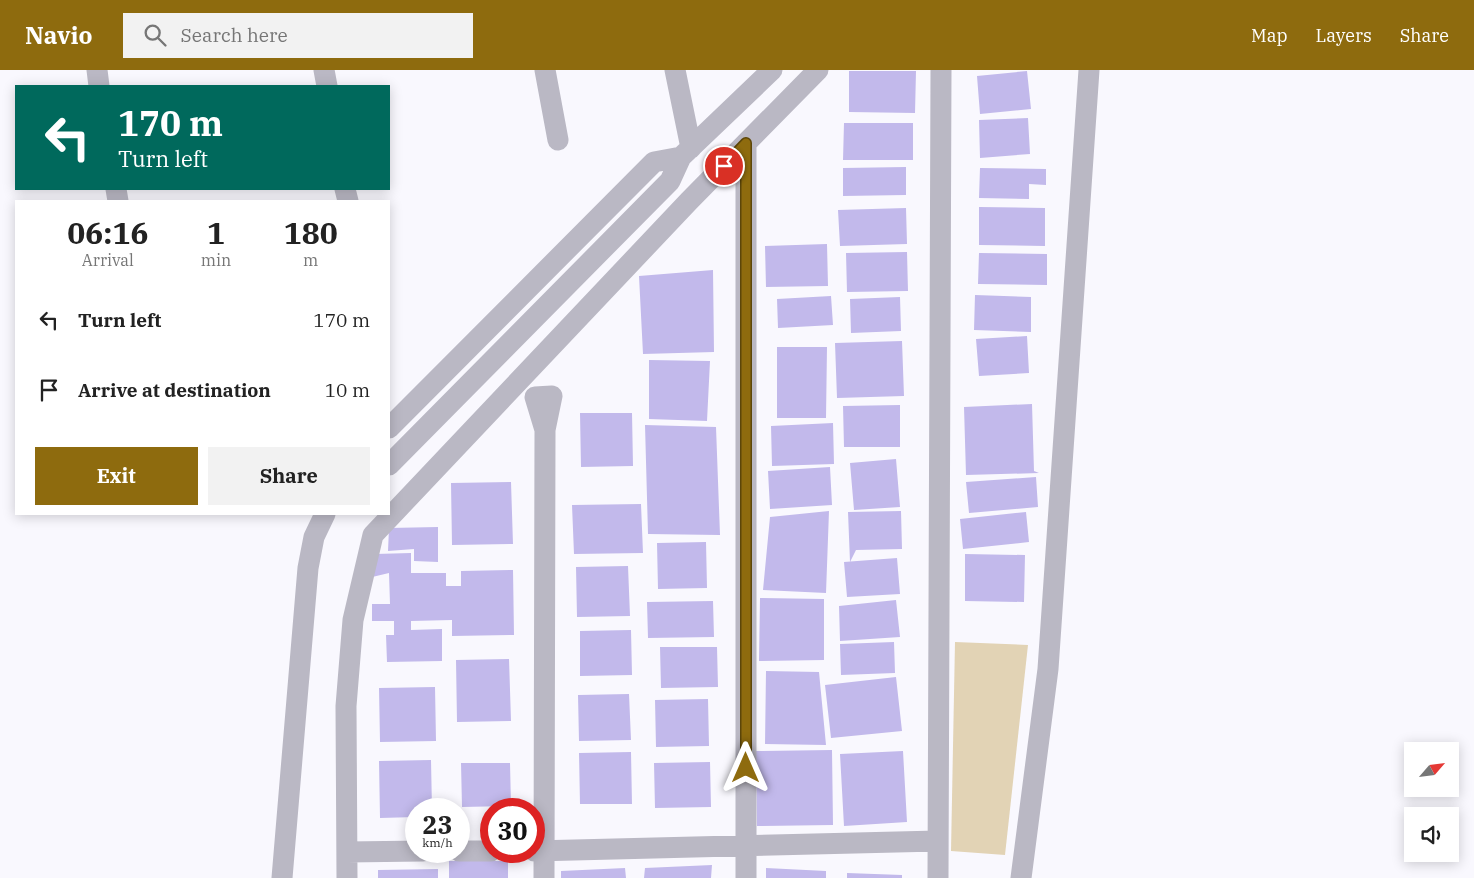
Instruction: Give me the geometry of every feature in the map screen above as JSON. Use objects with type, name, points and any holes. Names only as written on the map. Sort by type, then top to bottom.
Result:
[{"type":"street","points":[[97,70],[99,85]]},
{"type":"street","points":[[324,70],[327,85]]},
{"type":"street","points":[[545,70],[558,140]]},
{"type":"street","points":[[675,70],[686,153]]},
{"type":"street","points":[[390,463],[670,181],[686,153],[772,70]]},
{"type":"street","points":[[347,878],[346,706],[353,620],[373,535],[746,143],[818,70]]},
{"type":"street","points":[[938,878],[941,70]]},
{"type":"street","points":[[1021,878],[1048,669],[1089,70]]},
{"type":"street","points":[[746,143],[746,878]]},
{"type":"street","points":[[390,427],[654,162],[686,153]]},
{"type":"street","points":[[540,798],[545,430]]},
{"type":"street","points":[[282,878],[308,568],[314,537],[325,515]]},
{"type":"street","points":[[545,851],[938,841]]},
{"type":"street","points":[[347,852],[405,851]]},
{"type":"street","points":[[541,863],[544,878]]},
{"type":"shaded area","points":[[955,642],[1028,645],[1005,855],[951,851]]},
{"type":"building","points":[[849,71],[916,71],[915,113],[849,112]]},
{"type":"building","points":[[1027,71],[1031,109],[980,114],[977,76]]},
{"type":"building","points":[[1028,118],[1030,154],[980,158],[979,120]]},
{"type":"building","points":[[844,123],[913,123],[913,160],[843,160]]},
{"type":"building","points":[[906,167],[906,195],[843,196],[843,168]]},
{"type":"building","points":[[980,168],[1046,169],[1046,185],[1029,184],[1029,199],[979,198]]},
{"type":"building","points":[[979,207],[1045,208],[1045,246],[979,245]]},
{"type":"building","points":[[906,208],[907,244],[840,246],[838,210]]},
{"type":"building","points":[[827,244],[828,286],[766,287],[765,246]]},
{"type":"building","points":[[907,252],[908,291],[847,292],[846,253]]},
{"type":"building","points":[[979,253],[1047,254],[1047,285],[978,284]]},
{"type":"building","points":[[713,270],[714,352],[643,354],[639,276]]},
{"type":"building","points":[[975,295],[1031,297],[1031,332],[974,330]]},
{"type":"building","points":[[831,296],[833,325],[778,328],[777,299]]},
{"type":"building","points":[[900,297],[901,331],[851,333],[850,299]]},
{"type":"building","points":[[1027,336],[1029,373],[979,376],[976,339]]},
{"type":"building","points":[[902,341],[904,396],[837,398],[835,343]]},
{"type":"building","points":[[777,347],[827,347],[826,418],[777,418]]},
{"type":"building","points":[[649,360],[710,361],[707,421],[649,419]]},
{"type":"building","points":[[1032,404],[1034,471],[1039,473],[966,475],[964,407]]},
{"type":"building","points":[[900,405],[900,447],[844,447],[843,406]]},
{"type":"building","points":[[580,413],[632,413],[633,466],[581,467]]},
{"type":"building","points":[[833,423],[834,464],[772,466],[771,426]]},
{"type":"building","points":[[645,425],[716,427],[720,535],[648,534]]},
{"type":"building","points":[[896,459],[900,507],[854,510],[850,463]]},
{"type":"building","points":[[830,467],[832,505],[770,509],[768,471]]},
{"type":"building","points":[[1036,477],[1038,507],[969,513],[966,482]]},
{"type":"building","points":[[511,482],[513,544],[452,545],[451,483]]},
{"type":"building","points":[[641,504],[643,553],[574,554],[572,505]]},
{"type":"building","points":[[829,511],[826,593],[763,590],[770,517]]},
{"type":"building","points":[[901,511],[902,549],[856,550],[850,562],[848,512]]},
{"type":"building","points":[[1026,512],[1029,542],[963,549],[960,519]]},
{"type":"building","points":[[438,527],[438,562],[414,561],[414,549],[388,551],[389,528]]},
{"type":"building","points":[[706,542],[707,588],[658,589],[657,543]]},
{"type":"building","points":[[411,553],[411,573],[446,573],[446,586],[461,586],[461,571],[513,570],[514,635],[452,636],[452,620],[411,621],[411,630],[442,629],[442,661],[387,662],[386,635],[394,635],[394,621],[372,621],[372,604],[390,604],[389,573],[368,578],[375,554]]},
{"type":"building","points":[[965,554],[1025,555],[1024,602],[965,601]]},
{"type":"building","points":[[897,558],[900,594],[847,597],[844,562]]},
{"type":"building","points":[[628,566],[630,616],[577,617],[576,567]]},
{"type":"building","points":[[760,598],[824,599],[824,660],[759,661]]},
{"type":"building","points":[[896,600],[900,637],[840,641],[839,606]]},
{"type":"building","points":[[713,601],[714,637],[648,638],[647,602]]},
{"type":"building","points":[[631,630],[632,675],[580,676],[580,631]]},
{"type":"building","points":[[894,642],[895,673],[841,675],[840,644]]},
{"type":"building","points":[[660,647],[717,647],[718,687],[661,688]]},
{"type":"building","points":[[509,659],[511,721],[457,722],[456,660]]},
{"type":"building","points":[[766,671],[819,672],[826,745],[765,744]]},
{"type":"building","points":[[896,677],[902,731],[831,738],[825,685]]},
{"type":"building","points":[[435,687],[436,741],[380,742],[379,688]]},
{"type":"building","points":[[629,694],[631,740],[579,741],[578,695]]},
{"type":"building","points":[[708,699],[709,746],[656,747],[655,700]]},
{"type":"building","points":[[832,750],[833,825],[757,826],[756,751]]},
{"type":"building","points":[[903,751],[907,822],[844,826],[840,754]]},
{"type":"building","points":[[631,752],[632,804],[580,804],[579,753]]},
{"type":"building","points":[[431,760],[432,798],[405,798],[405,817],[380,818],[379,761]]},
{"type":"building","points":[[710,762],[711,807],[655,808],[654,763]]},
{"type":"building","points":[[461,763],[510,763],[511,798],[480,798],[480,807],[470,807],[470,798],[462,798]]},
{"type":"building","points":[[480,861],[480,863],[508,863],[508,878],[449,878],[449,863]]},
{"type":"building","points":[[712,865],[711,878],[644,878],[645,868]]},
{"type":"building","points":[[625,868],[626,878],[561,878],[561,871]]},
{"type":"building","points":[[766,868],[826,871],[826,878],[766,878]]},
{"type":"building","points":[[438,869],[438,878],[378,878],[378,870]]},
{"type":"building","points":[[847,873],[902,875],[902,878],[847,878]]},
{"type":"route","points":[[724,166],[746,143],[746,768]]}]
